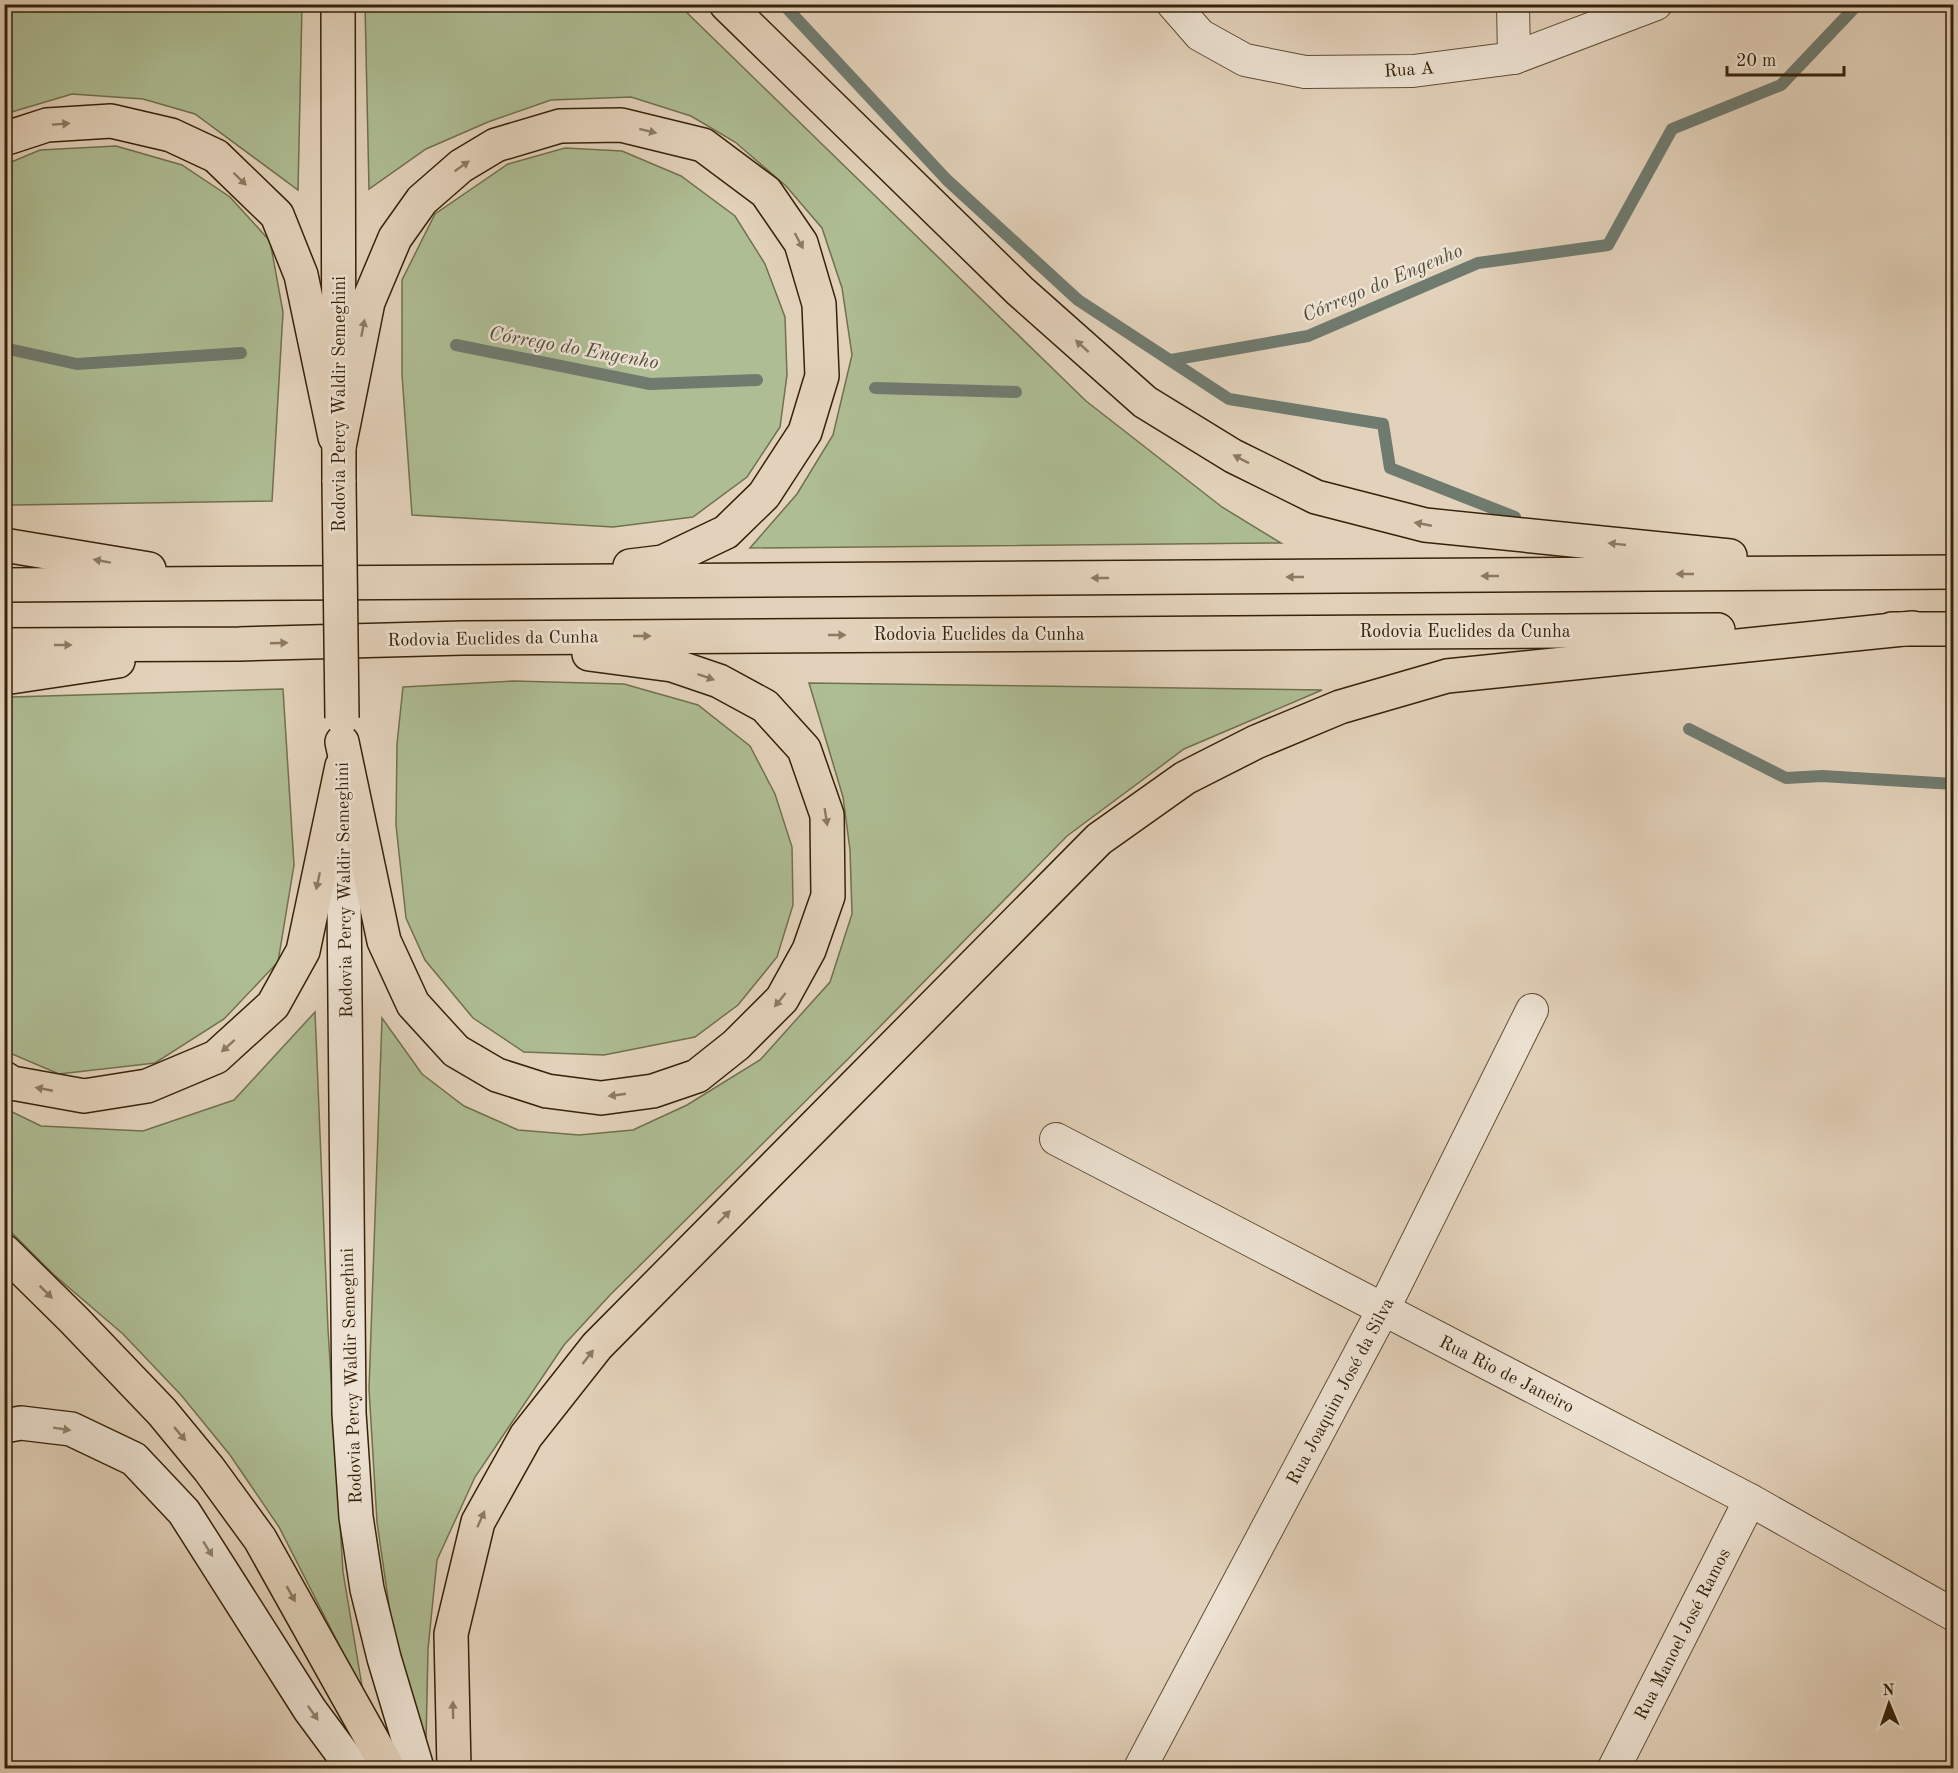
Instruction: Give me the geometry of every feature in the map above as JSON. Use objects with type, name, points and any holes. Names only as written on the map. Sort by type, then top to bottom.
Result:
[{"type":"main road","name":"Rodovia Percy Waldir Semeghini","points":[[338,4],[339,461],[350,1413],[356,1517],[367,1589],[384,1658],[417,1768]]},
{"type":"main road","points":[[726,4],[1020,291],[1144,402],[1233,456],[1316,497],[1425,525],[1905,573]]},
{"type":"main road","points":[[4,139],[47,125],[111,121],[171,135],[216,156],[277,215],[301,275],[339,461]]},
{"type":"main road","points":[[339,461],[368,302],[395,238],[422,200],[461,166],[496,145],[560,126],[621,125],[703,145],[766,192],[801,243],[819,304],[822,376],[805,432],[764,495],[726,532],[663,562],[479,582]]},
{"type":"main road","points":[[4,545],[242,585]]},
{"type":"main road","points":[[4,585],[1953,572]]},
{"type":"main road","points":[[454,1768],[451,1634],[478,1522],[526,1436],[597,1346],[1099,839],[1185,778],[1256,742],[1340,707],[1447,676],[1912,628]]},
{"type":"main road","name":"Rodovia Euclides da Cunha","points":[[4,645],[239,644],[462,638],[1953,629]]},
{"type":"main road","points":[[342,741],[384,940],[413,1004],[456,1051],[497,1075],[547,1091],[601,1098],[653,1091],[697,1076],[736,1045],[782,999],[809,950],[828,897],[827,815],[804,749],[765,706],[719,681],[672,665],[462,638]]},
{"type":"main road","points":[[4,678],[239,644]]},
{"type":"main road","points":[[4,1078],[12,1083],[84,1096],[147,1086],[216,1057],[273,1005],[303,951],[342,741]]},
{"type":"main road","points":[[4,1251],[162,1412],[209,1469],[260,1539],[388,1768]]},
{"type":"main road","points":[[4,1426],[21,1423],[71,1429],[134,1459],[184,1512],[310,1710],[353,1768]]},
{"type":"street","name":"Rua A","points":[[1173,4],[1200,35],[1245,60],[1305,72],[1413,71],[1514,58],[1656,4]]},
{"type":"street","points":[[1200,4],[1200,35]]},
{"type":"street","points":[[1513,4],[1514,58]]},
{"type":"street","name":"Rua Joaquim José da Silva","points":[[1140,1768],[1383,1310],[1532,1010]]},
{"type":"street","name":"Rua Rio de Janeiro","points":[[1056,1140],[1750,1500],[1953,1615]]},
{"type":"street","name":"Rua Manoel José Ramos","points":[[1614,1768],[1750,1500]]},
{"type":"green space","points":[[302,5],[298,190],[195,114],[143,99],[72,94],[5,114],[4,6]]},
{"type":"green space","points":[[365,5],[679,5],[1086,401],[1222,507],[1281,543],[750,548],[797,494],[833,435],[852,355],[842,288],[822,228],[786,186],[735,142],[691,116],[631,97],[551,100],[488,122],[426,149],[369,189]]},
{"type":"green space","points":[[116,146],[182,165],[230,197],[270,241],[283,312],[272,501],[13,505],[5,502],[4,165],[40,150]]},
{"type":"green space","points":[[565,148],[622,151],[681,176],[735,216],[765,264],[785,317],[787,375],[780,427],[747,477],[693,517],[613,527],[412,515],[402,375],[402,280],[435,214],[508,164]]},
{"type":"green space","points":[[514,681],[624,684],[698,705],[750,746],[775,794],[792,847],[793,905],[777,957],[738,1005],[695,1037],[604,1055],[524,1052],[473,1018],[425,960],[406,918],[396,825],[397,744],[403,687]]},
{"type":"green space","points":[[809,683],[1322,690],[1184,749],[1067,836],[849,1058],[610,1295],[564,1345],[475,1477],[437,1560],[428,1649],[426,1742],[393,1633],[377,1522],[369,1389],[382,1018],[422,1074],[464,1106],[518,1130],[579,1135],[633,1130],[687,1105],[760,1060],[830,982],[852,914],[850,850],[843,797]]},
{"type":"green space","points":[[283,689],[294,865],[278,962],[224,1019],[155,1063],[59,1074],[5,1051],[5,701],[12,697]]},
{"type":"green space","points":[[315,1012],[328,1329],[343,1572],[363,1692],[279,1527],[230,1455],[181,1395],[123,1334],[53,1274],[5,1226],[4,1108],[41,1126],[143,1131],[234,1100]]},
{"type":"waterway","points":[[783,4],[947,180],[1078,300],[1229,399],[1383,424],[1390,468],[1515,517]]},
{"type":"waterway","name":"Córrego do Engenho","points":[[1171,360],[1308,336],[1478,263],[1608,245],[1672,129],[1781,85],[1858,4]]},
{"type":"waterway","name":"Córrego do Engenho","points":[[456,345],[650,384],[757,380]]},
{"type":"waterway","name":"Córrego do Engenho","points":[[4,348],[77,364],[241,353]]},
{"type":"waterway","name":"Córrego do Engenho","points":[[875,388],[1016,392]]},
{"type":"waterway","points":[[1689,729],[1786,778],[1822,776],[1954,784]]}]
